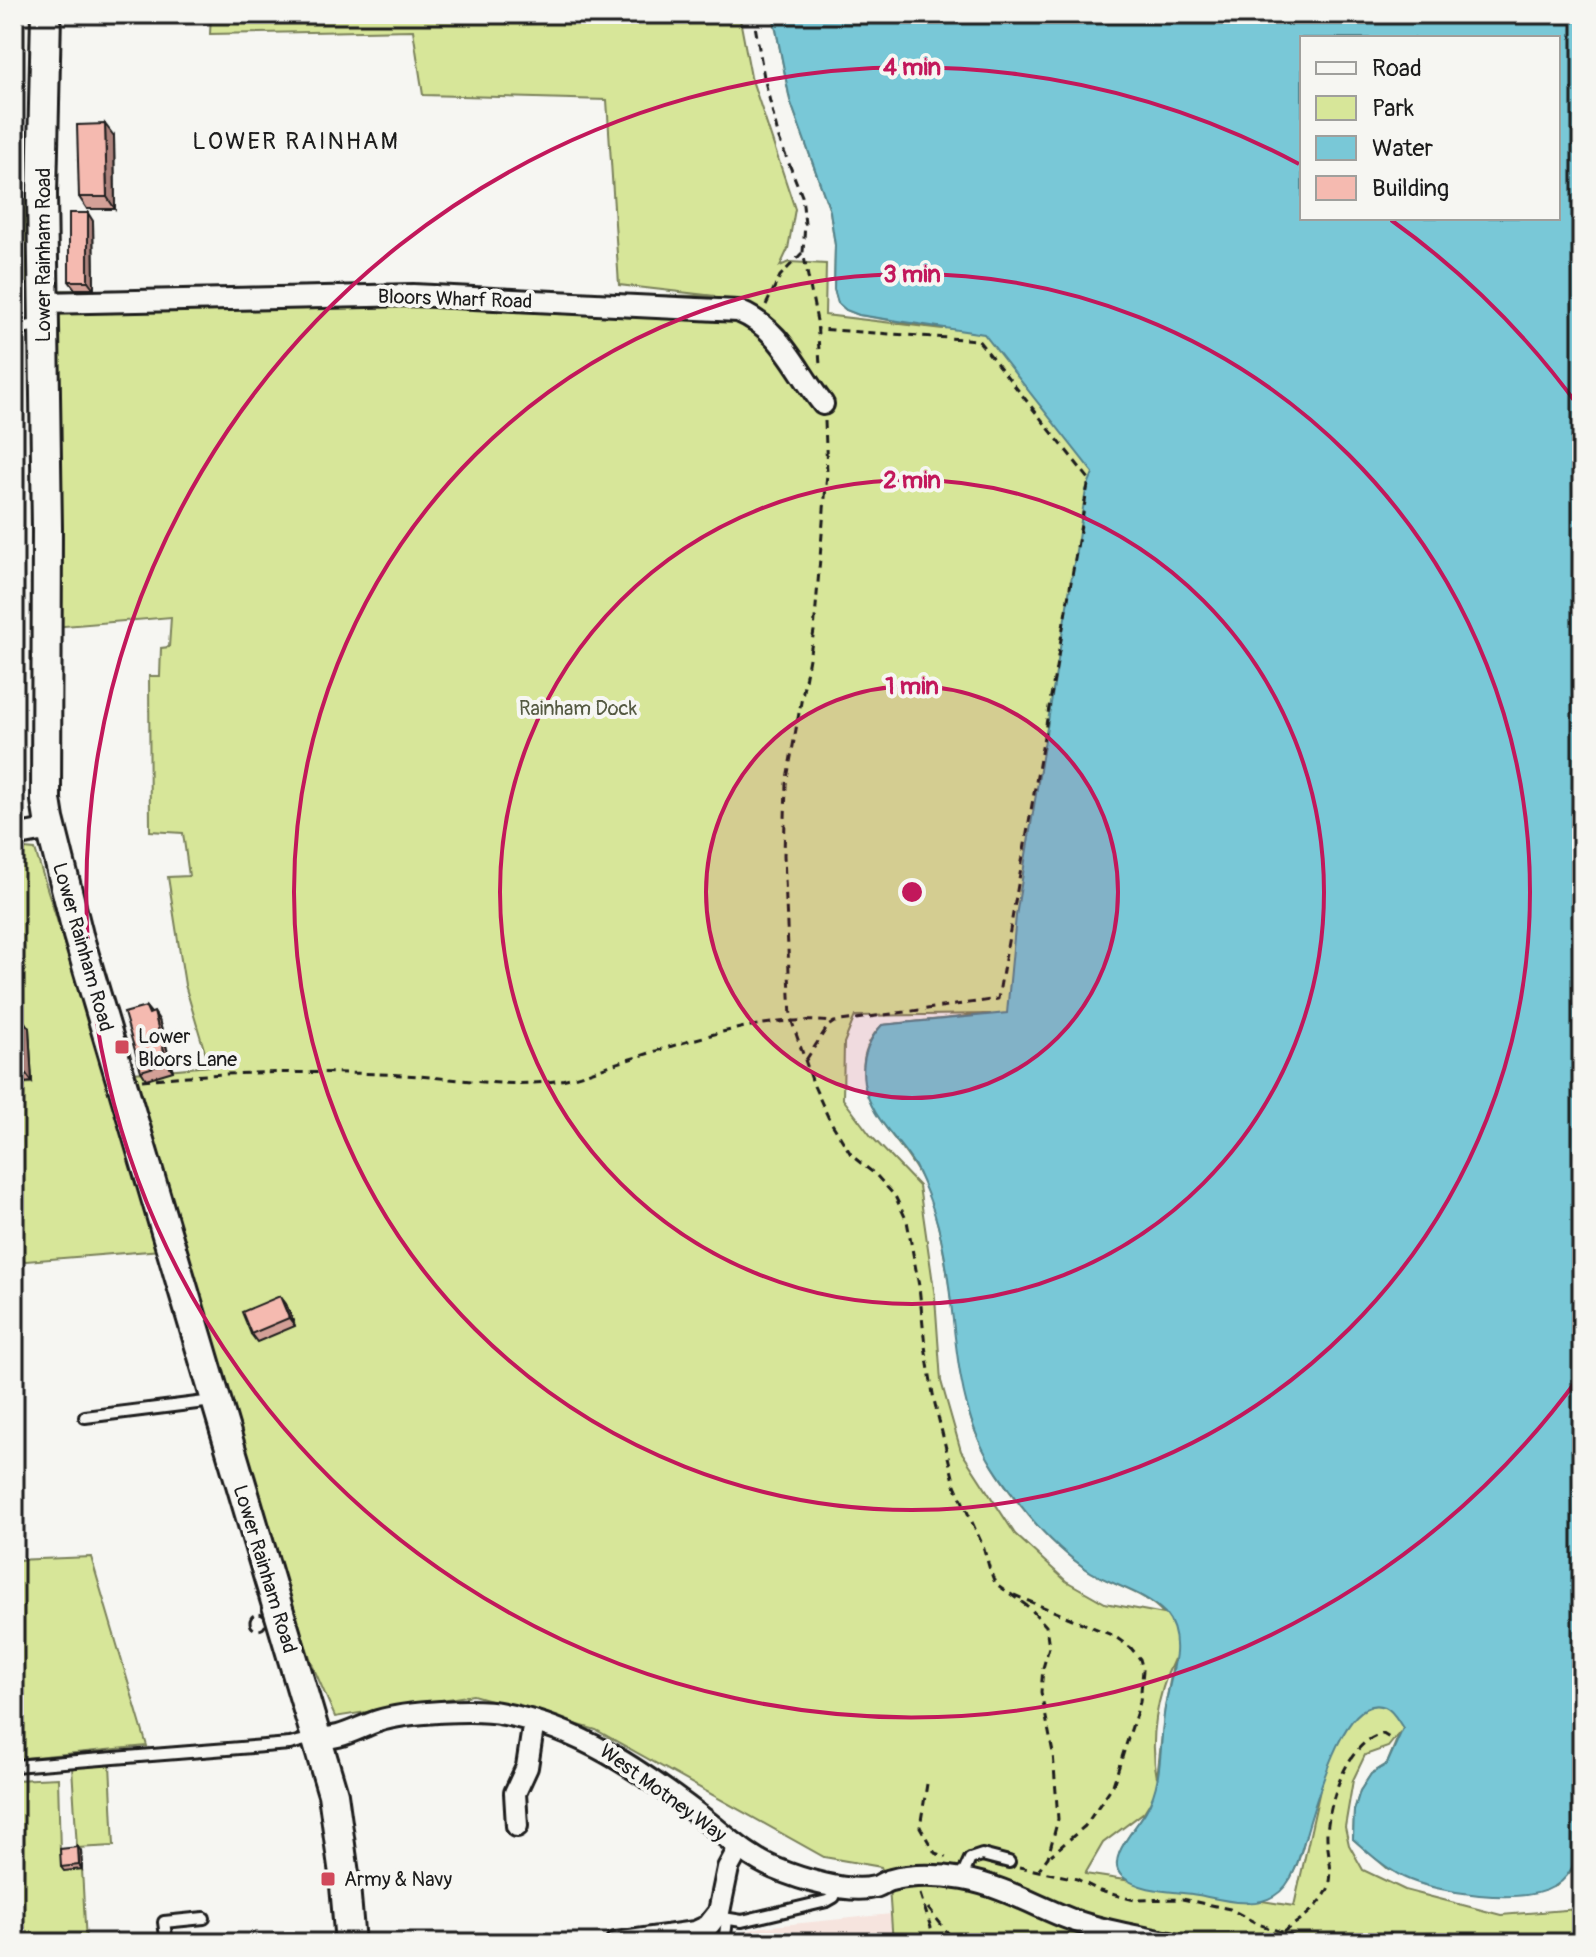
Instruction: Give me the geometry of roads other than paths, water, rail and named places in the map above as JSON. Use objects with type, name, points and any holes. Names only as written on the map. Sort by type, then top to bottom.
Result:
[{"type":"main road","name":"Lower Rainham Road","points":[[46,14],[42,166],[47,528],[46,800],[78,935],[333,1794],[350,1943]]},
{"type":"street","name":"Bloors Wharf Road","points":[[43,313],[413,295],[738,311],[758,319],[785,346],[823,404]]},
{"type":"street","points":[[14,836],[51,829]]},
{"type":"street","name":"West Motney Way","points":[[315,1737],[328,1739],[380,1720],[452,1712],[502,1713],[549,1724],[590,1742],[700,1816],[739,1848],[782,1871],[837,1886],[877,1887],[888,1880],[909,1878],[961,1879],[1014,1893],[1073,1920],[1170,1943]]},
{"type":"street","points":[[517,1826],[515,1793],[527,1767],[534,1721]]},
{"type":"street","points":[[616,1943],[698,1931],[722,1918],[728,1868],[739,1848]]},
{"type":"lane","points":[[15,330],[43,313]]},
{"type":"lane","points":[[85,1417],[215,1400]]},
{"type":"lane","points":[[14,1766],[290,1744],[315,1737]]},
{"type":"lane","points":[[961,1879],[970,1859],[982,1855],[1009,1862]]},
{"type":"lane","points":[[724,1943],[722,1918],[742,1921],[827,1901],[834,1897],[837,1886]]},
{"type":"lane","points":[[167,1943],[164,1922],[204,1918]]},
{"type":"water","points":[[773,14],[1582,14],[1582,1826],[1572,1867],[1555,1886],[1540,1892],[1501,1896],[1436,1888],[1396,1873],[1353,1839],[1354,1811],[1360,1791],[1371,1774],[1387,1764],[1403,1728],[1385,1707],[1368,1707],[1352,1720],[1326,1771],[1295,1869],[1287,1884],[1274,1896],[1256,1902],[1226,1901],[1159,1890],[1130,1882],[1118,1870],[1119,1853],[1146,1811],[1156,1787],[1165,1708],[1176,1653],[1173,1627],[1157,1606],[1091,1572],[1060,1548],[1024,1509],[988,1459],[976,1433],[960,1376],[944,1256],[929,1198],[915,1166],[872,1106],[863,1075],[866,1051],[882,1025],[1007,1013],[1016,916],[1086,490],[1093,473],[984,334],[859,315],[838,303],[834,289],[835,245],[830,211],[790,100]]},
{"type":"place","name":"Lower Bloors Lane","points":[[122,1047]]},
{"type":"place","name":"Army & Navy","points":[[328,1879]]},
{"type":"district","name":"LOWER RAINHAM","points":[[296,141]]},
{"type":"park label","name":"Rainham Dock","points":[[578,708]]}]
